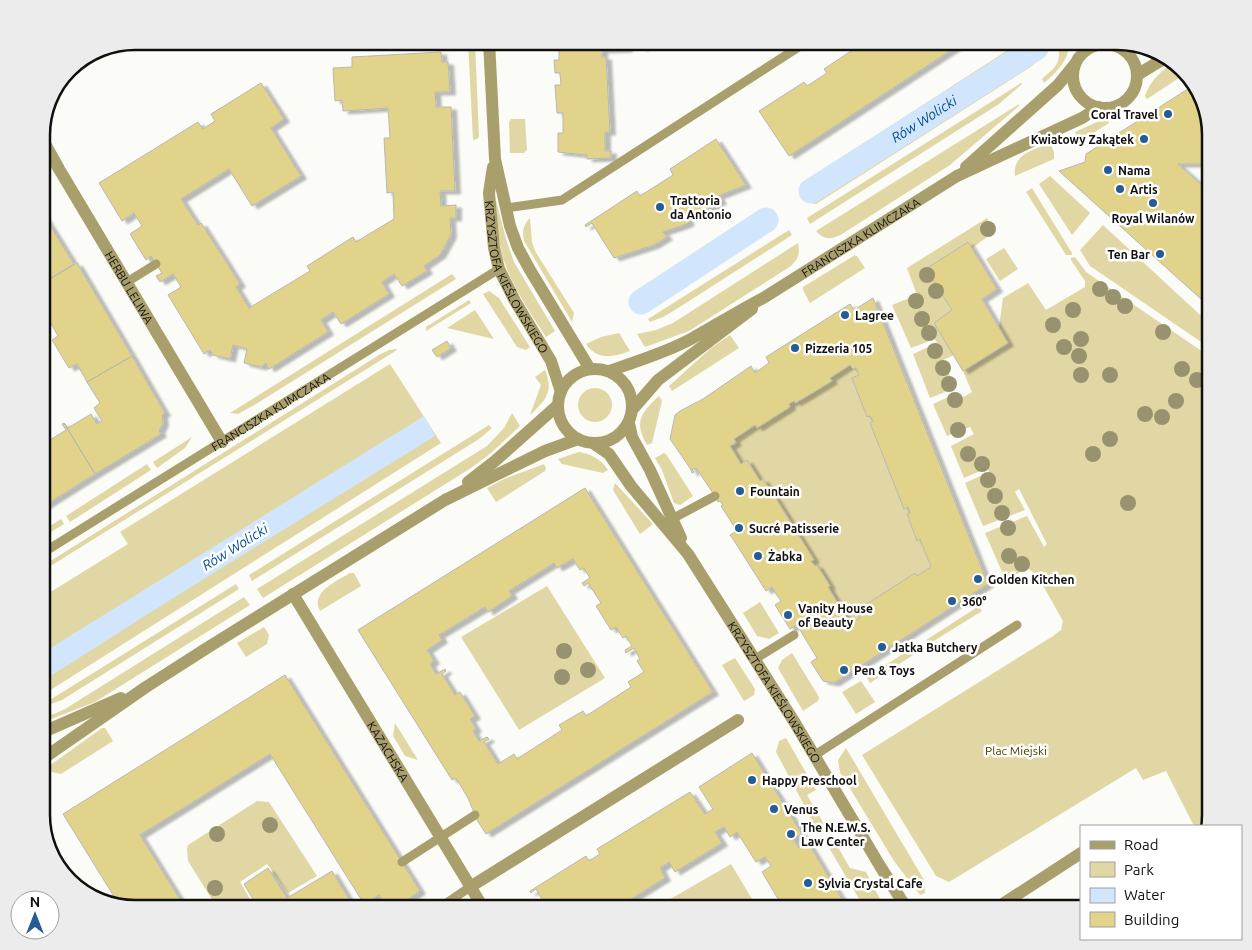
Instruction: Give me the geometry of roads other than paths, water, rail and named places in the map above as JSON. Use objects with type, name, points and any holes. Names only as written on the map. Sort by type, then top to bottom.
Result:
[{"type":"street","name":"KRZYSZTOFA KIEŚLOWSKIEGO","points":[[489,50],[494,159],[489,193],[494,248],[499,270],[515,302],[551,361],[559,398]]},
{"type":"street","points":[[1085,50],[1076,62],[1074,81],[1076,90],[1090,104],[1108,108],[1118,106],[1126,101],[1136,85],[1137,75],[1127,51]]},
{"type":"street","points":[[1137,75],[1160,61]]},
{"type":"street","name":"FRANCISZKA KLIMCZAKA","points":[[609,371],[658,354],[691,339],[735,312],[765,297],[957,176],[986,148],[1058,86],[1076,62]]},
{"type":"street","name":"FRANCISZKA KLIMCZAKA","points":[[957,176],[995,163],[1082,118],[1098,107]]},
{"type":"street","name":"HERBU LELIWA","points":[[50,152],[222,442]]},
{"type":"street","name":"KRZYSZTOFA KIEŚLOWSKIEGO","points":[[494,159],[510,226],[522,255],[590,369]]},
{"type":"street","name":"FRANCISZKA KLIMCZAKA","points":[[630,417],[658,380],[740,320],[765,297]]},
{"type":"street","points":[[50,754],[146,687],[445,500],[496,461],[559,398],[568,381],[578,373],[590,369],[609,371],[623,381],[631,394],[630,417],[622,432],[614,438],[604,442],[593,443],[578,439],[567,430],[560,418],[559,398]]},
{"type":"street","name":"KRZYSZTOFA KIEŚLOWSKIEGO","points":[[630,417],[632,437],[650,470],[688,554]]},
{"type":"street","points":[[445,500],[546,451],[578,439]]},
{"type":"street","name":"KRZYSZTOFA KIEŚLOWSKIEGO","points":[[593,443],[609,454],[631,486],[688,554],[815,755],[901,900]]},
{"type":"street","name":"KAZACHSKA","points":[[293,594],[478,900]]},
{"type":"street","points":[[50,729],[146,687]]},
{"type":"street","points":[[470,887],[738,720]]},
{"type":"street","points":[[1009,900],[1080,854]]},
{"type":"lane","points":[[506,208],[562,200],[794,50]]},
{"type":"lane","points":[[127,282],[156,264]]},
{"type":"lane","name":"FRANCISZKA KLIMCZAKA","points":[[50,549],[499,270]]},
{"type":"lane","points":[[672,519],[715,496]]},
{"type":"lane","points":[[815,755],[1017,625]]},
{"type":"lane","points":[[755,658],[794,635]]},
{"type":"lane","points":[[402,862],[475,815]]},
{"type":"lane","points":[[451,900],[470,887]]},
{"type":"water","points":[[424,416],[435,436],[50,676],[50,648]]},
{"type":"waterway","name":"Rów Wolicki","points":[[811,191],[1033,50]]},
{"type":"waterway","name":"Rów Wolicki","points":[[641,302],[766,220]]},
{"type":"place","name":"Coral Travel","points":[[1168,114]]},
{"type":"place","name":"Kwiatowy Zakątek","points":[[1144,139]]},
{"type":"place","name":"Nama","points":[[1108,170]]},
{"type":"place","name":"Artis","points":[[1120,189]]},
{"type":"place","name":"Royal Wilanów","points":[[1153,203]]},
{"type":"place","name":"Trattoria da Antonio","points":[[660,207]]},
{"type":"place","name":"Ten Bar","points":[[1160,254]]},
{"type":"place","name":"Lagree","points":[[845,315]]},
{"type":"place","name":"Pizzeria 105","points":[[795,348]]},
{"type":"place","name":"Fountain","points":[[740,491]]},
{"type":"place","name":"Sucré Patisserie","points":[[739,528]]},
{"type":"place","name":"Żabka","points":[[758,556]]},
{"type":"place","name":"Golden Kitchen","points":[[978,579]]},
{"type":"place","name":"360°","points":[[952,601]]},
{"type":"place","name":"Vanity House of Beauty","points":[[788,615]]},
{"type":"place","name":"Jatka Butchery","points":[[882,647]]},
{"type":"place","name":"Pen & Toys","points":[[844,670]]},
{"type":"place","name":"Happy Preschool","points":[[752,780]]},
{"type":"place","name":"Venus","points":[[774,809]]},
{"type":"place","name":"The N.E.W.S. Law Center","points":[[791,834]]},
{"type":"place","name":"Sylvia Crystal Cafe","points":[[808,883]]},
{"type":"park label","name":"Plac Miejski","points":[[1016,750]]}]
